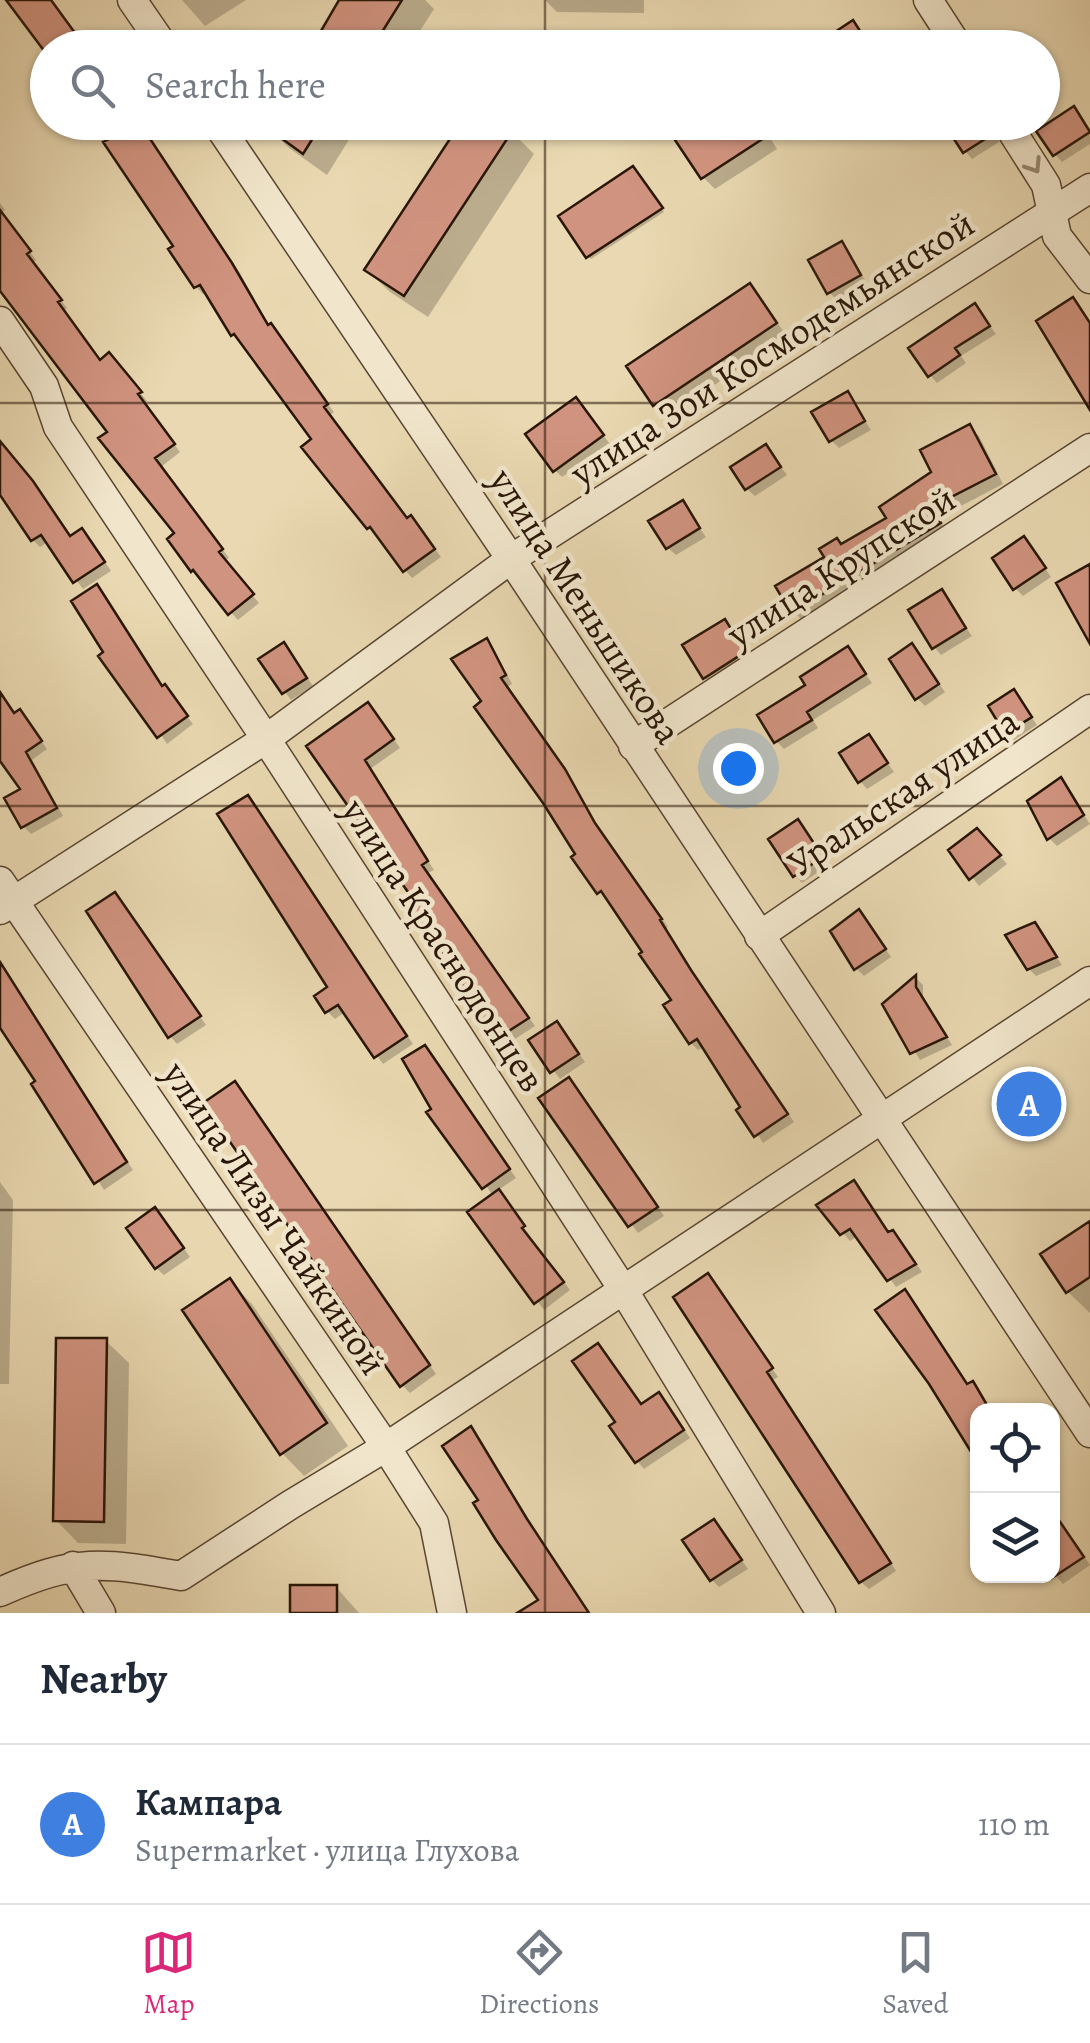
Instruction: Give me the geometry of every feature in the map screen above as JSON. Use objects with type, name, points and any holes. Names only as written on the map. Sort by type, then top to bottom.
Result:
[{"type":"street","points":[[132,0],[153,30]]},
{"type":"street","points":[[928,0],[947,30]]},
{"type":"street","name":"улица Меньшикова","points":[[228,140],[511,558],[1090,1433]]},
{"type":"street","points":[[1017,140],[1046,185],[1057,236],[1090,280]]},
{"type":"street","name":"улица Зои Космодемьянской","points":[[4,897],[266,738],[511,558],[1090,188]]},
{"type":"street","name":"улица Краснодонцев","points":[[0,321],[44,386],[58,427],[266,738],[624,1291],[822,1613]]},
{"type":"street","name":"улица Крупской","points":[[634,746],[1090,448]]},
{"type":"street","name":"Уральская улица","points":[[759,936],[1090,710]]},
{"type":"street","name":"улица Лизы Чайкиной","points":[[4,897],[386,1447],[434,1523],[452,1613]]},
{"type":"street","points":[[0,1592],[43,1572],[72,1566],[117,1565],[182,1576],[290,1504],[386,1447],[1090,981]]},
{"type":"street","points":[[72,1566],[100,1613]]},
{"type":"building","points":[[6,0],[51,0],[73,30],[30,30]]},
{"type":"building","points":[[339,0],[402,0],[383,30],[322,30]]},
{"type":"building","points":[[853,20],[859,30],[838,30]]},
{"type":"building","points":[[1074,106],[1090,132],[1053,156],[1042,140],[1060,140],[1060,115]]},
{"type":"building","points":[[151,140],[268,325],[271,323],[328,404],[324,407],[435,549],[403,572],[370,527],[367,529],[301,447],[311,439],[234,334],[231,336],[200,285],[194,288],[168,249],[173,246],[103,142]]},
{"type":"building","points":[[284,140],[312,140],[303,154]]},
{"type":"building","points":[[449,140],[506,140],[404,296],[364,270]]},
{"type":"building","points":[[675,140],[761,140],[701,179]]},
{"type":"building","points":[[955,140],[984,140],[963,153]]},
{"type":"building","points":[[633,166],[663,208],[586,258],[558,216]]},
{"type":"building","points":[[0,210],[31,251],[27,254],[100,360],[109,352],[142,392],[138,394],[175,444],[155,458],[223,549],[219,552],[254,594],[228,615],[167,539],[174,533],[98,438],[107,432],[0,291]]},
{"type":"building","points":[[842,241],[861,275],[827,294],[808,260]]},
{"type":"building","points":[[750,283],[777,323],[653,406],[626,366]]},
{"type":"building","points":[[1073,297],[1090,323],[1090,410],[1036,321]]},
{"type":"building","points":[[975,303],[990,326],[955,348],[960,355],[928,377],[908,348]]},
{"type":"building","points":[[848,391],[865,421],[829,442],[811,412]]},
{"type":"building","points":[[576,397],[604,435],[553,472],[525,434]]},
{"type":"building","points":[[970,424],[996,474],[930,508],[941,523],[791,613],[775,586],[824,557],[819,549],[837,538],[841,544],[886,518],[879,507],[931,472],[920,450]]},
{"type":"building","points":[[0,441],[70,536],[82,528],[105,562],[73,583],[41,535],[31,541],[0,495]]},
{"type":"building","points":[[766,444],[781,467],[745,490],[730,467]]},
{"type":"building","points":[[683,500],[700,528],[666,549],[648,521]]},
{"type":"building","points":[[1024,536],[1046,568],[1013,590],[992,558]]},
{"type":"building","points":[[1090,564],[1090,644],[1056,583]]},
{"type":"building","points":[[97,584],[162,686],[165,684],[188,716],[157,738],[98,656],[103,652],[71,601]]},
{"type":"building","points":[[942,589],[966,628],[932,649],[908,610]]},
{"type":"building","points":[[725,619],[745,652],[703,679],[682,645]]},
{"type":"building","points":[[487,638],[506,675],[501,678],[565,769],[595,823],[788,1114],[754,1137],[697,1039],[689,1044],[663,1005],[671,1000],[639,954],[642,952],[601,891],[597,894],[571,857],[575,854],[543,803],[474,707],[481,701],[451,659]]},
{"type":"building","points":[[284,642],[307,678],[282,694],[258,659]]},
{"type":"building","points":[[912,643],[939,684],[915,700],[889,659]]},
{"type":"building","points":[[848,646],[866,674],[807,712],[812,720],[774,743],[757,715],[805,685],[800,677]]},
{"type":"building","points":[[1014,689],[1032,717],[1005,734],[988,706]]},
{"type":"building","points":[[0,692],[14,713],[20,709],[42,741],[26,752],[57,808],[21,828],[4,798],[20,789],[0,761]]},
{"type":"building","points":[[368,702],[394,739],[365,760],[428,861],[422,865],[529,1018],[495,1040],[439,946],[404,899],[410,895],[306,746]]},
{"type":"building","points":[[869,734],[888,763],[858,783],[839,753]]},
{"type":"building","points":[[1061,777],[1084,815],[1047,840],[1027,801]]},
{"type":"building","points":[[248,795],[407,1036],[374,1058],[338,1005],[325,1013],[314,996],[327,987],[217,814]]},
{"type":"building","points":[[798,819],[823,857],[793,877],[768,839]]},
{"type":"building","points":[[977,828],[1001,855],[969,880],[948,850]]},
{"type":"building","points":[[115,892],[201,1016],[168,1038],[86,911]]},
{"type":"building","points":[[859,909],[886,949],[854,970],[830,931]]},
{"type":"building","points":[[1035,922],[1057,957],[1027,970],[1005,935]]},
{"type":"building","points":[[0,962],[127,1162],[94,1184],[0,1028]]},
{"type":"building","points":[[916,975],[916,987],[947,1037],[910,1054],[882,1004]]},
{"type":"building","points":[[557,1021],[579,1054],[550,1073],[528,1040]]},
{"type":"building","points":[[425,1045],[510,1169],[482,1189],[426,1112],[431,1109],[402,1059]]},
{"type":"building","points":[[569,1077],[658,1207],[628,1227],[538,1098]]},
{"type":"building","points":[[1028,1077],[1053,1115],[1030,1131],[1004,1093]]},
{"type":"building","points":[[235,1081],[430,1365],[400,1387],[203,1103]]},
{"type":"building","points":[[854,1180],[888,1232],[893,1230],[916,1264],[887,1281],[850,1229],[840,1235],[816,1205]]},
{"type":"building","points":[[499,1189],[525,1226],[522,1228],[564,1282],[534,1304],[467,1212]]},
{"type":"building","points":[[155,1207],[184,1248],[155,1269],[126,1228]]},
{"type":"building","points":[[1090,1221],[1090,1277],[1066,1293],[1040,1254]]},
{"type":"building","points":[[708,1273],[773,1368],[767,1372],[891,1563],[859,1583],[673,1297]]},
{"type":"building","points":[[230,1278],[327,1423],[280,1455],[182,1310]]},
{"type":"building","points":[[905,1289],[967,1384],[973,1381],[986,1403],[970,1403],[970,1450],[929,1384],[875,1310]]},
{"type":"building","points":[[56,1338],[107,1338],[104,1522],[53,1521]]},
{"type":"building","points":[[598,1343],[641,1404],[659,1392],[684,1430],[635,1463],[609,1426],[615,1422],[572,1361]]},
{"type":"building","points":[[471,1426],[589,1613],[517,1613],[538,1600],[496,1540],[473,1503],[478,1500],[442,1446]]},
{"type":"building","points":[[714,1519],[742,1560],[710,1581],[682,1540]]},
{"type":"building","points":[[1060,1522],[1084,1557],[1060,1573]]},
{"type":"building","points":[[290,1585],[337,1585],[337,1613],[290,1613]]},
{"type":"place","name":"Кампара","points":[[1029,1104]]}]
